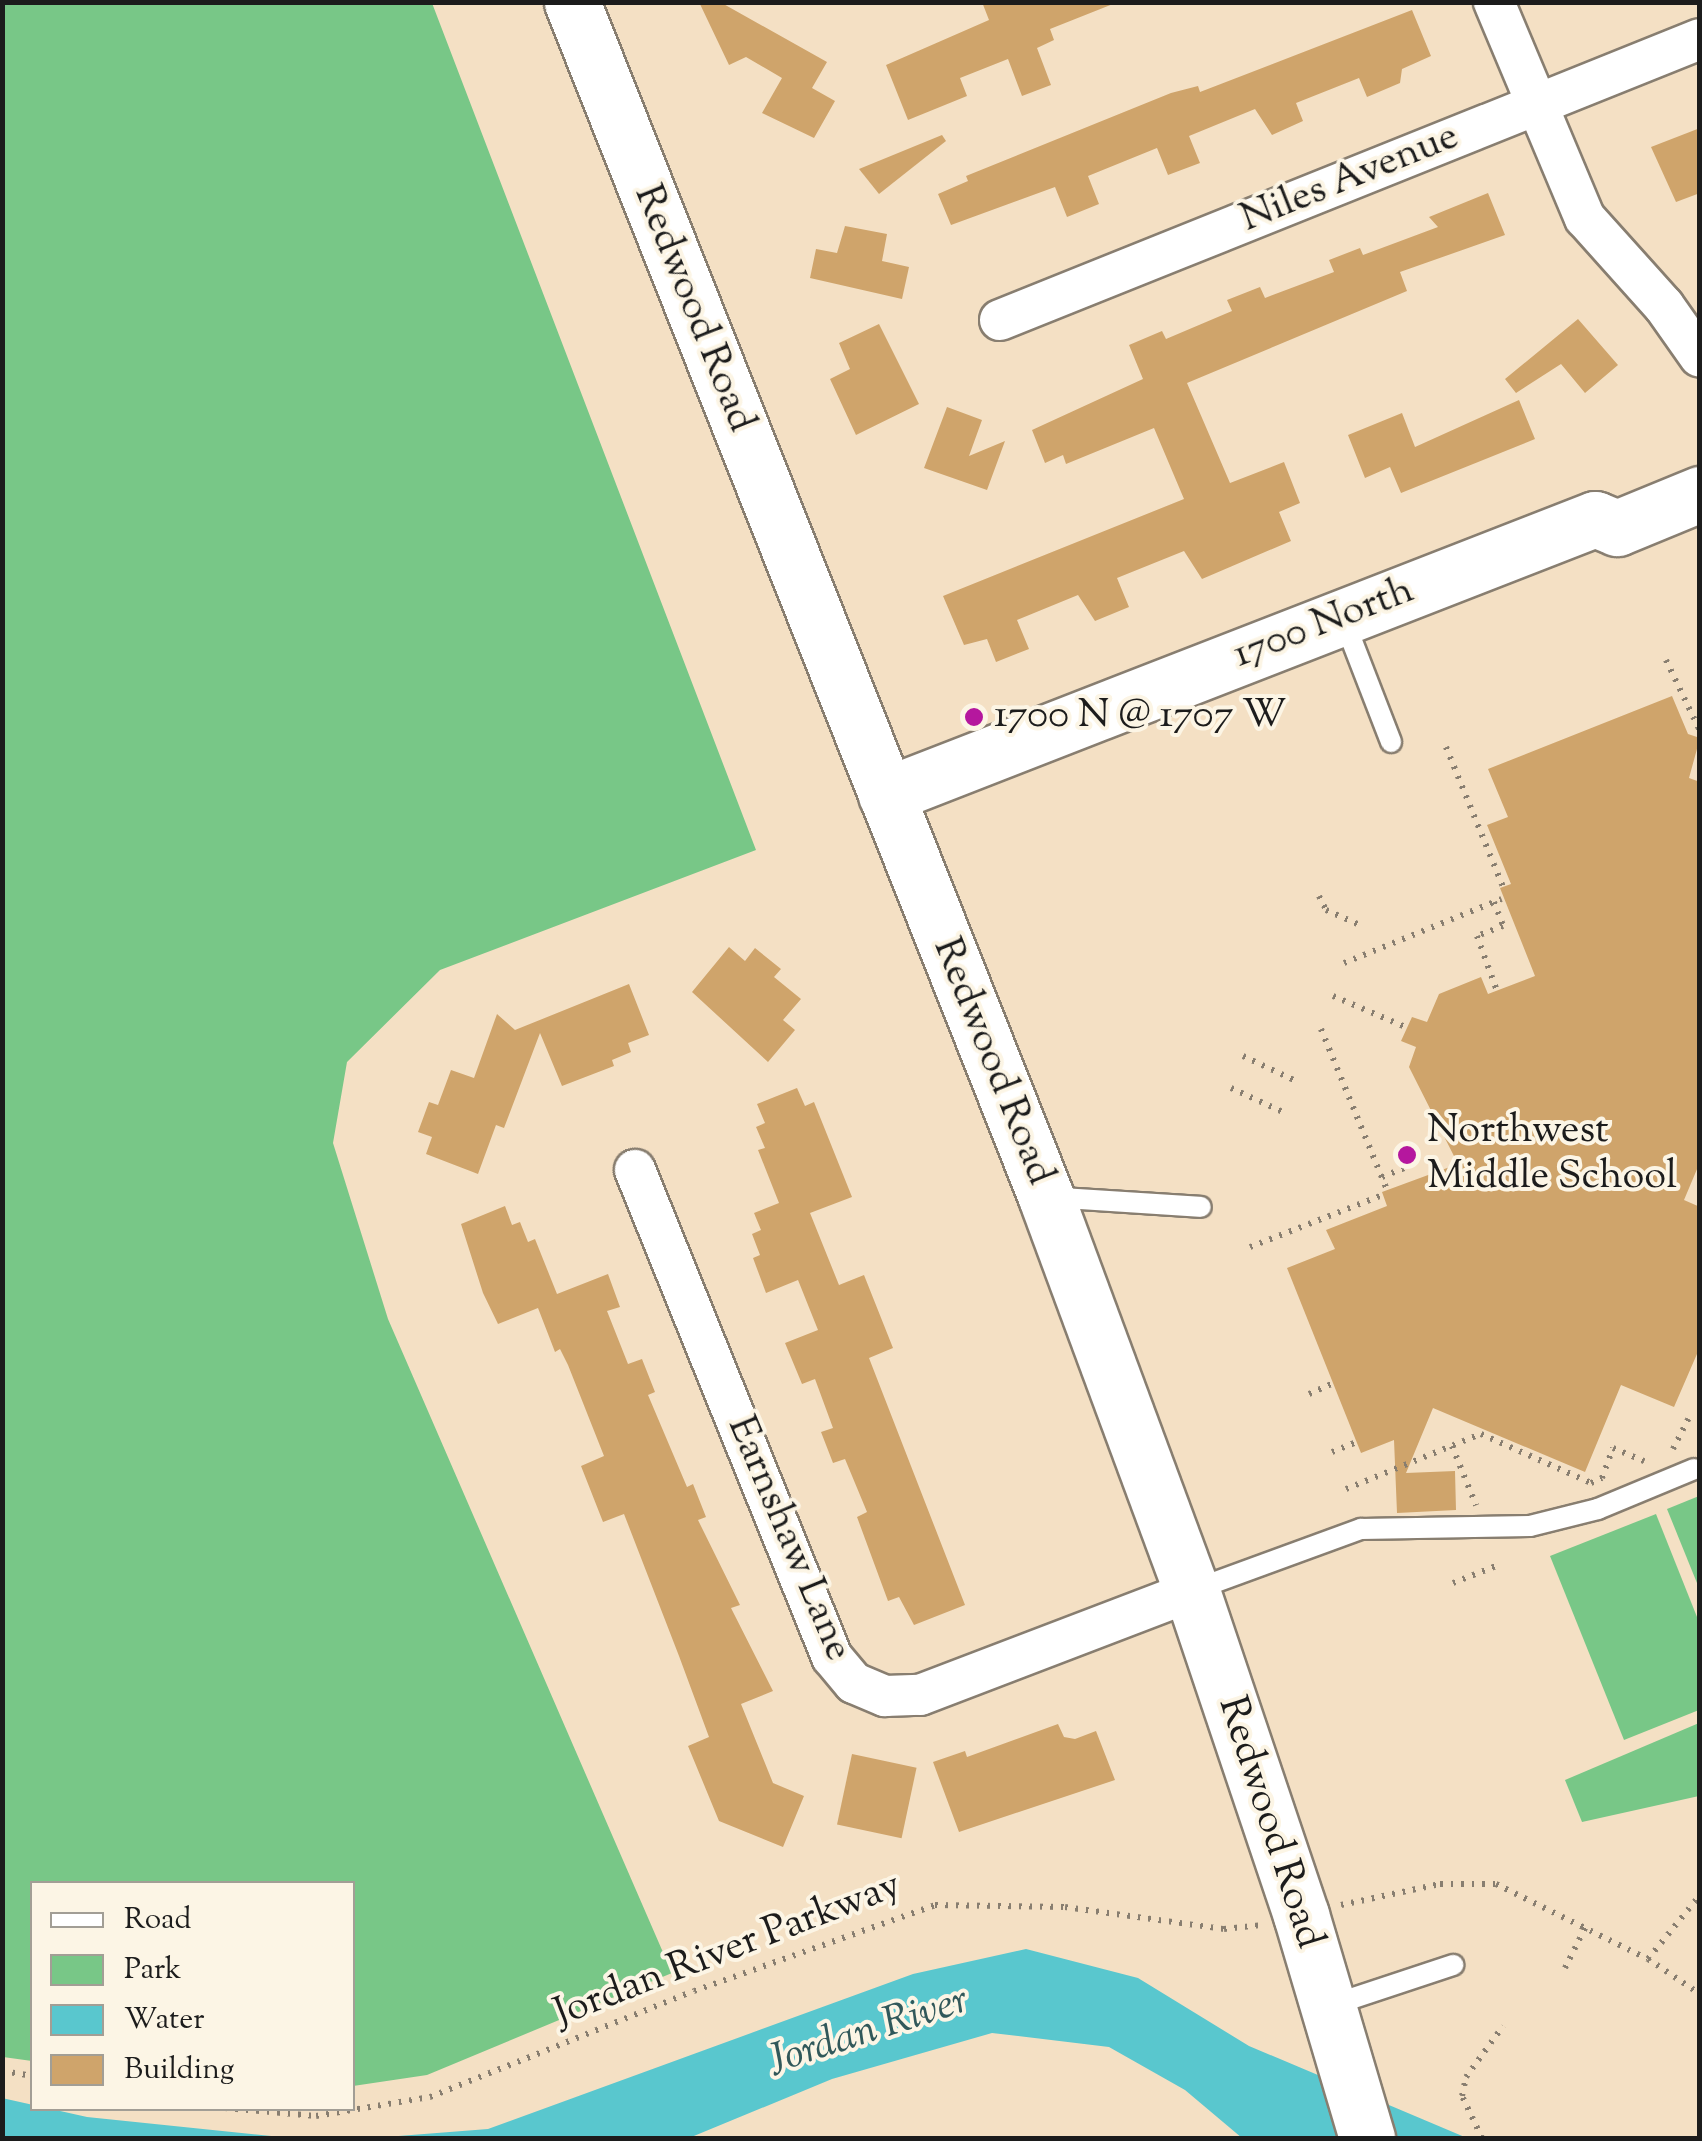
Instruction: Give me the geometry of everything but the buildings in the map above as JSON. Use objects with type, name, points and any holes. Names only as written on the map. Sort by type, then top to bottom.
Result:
[{"type":"main road","name":"Redwood Road","points":[[572,2],[1046,1197],[1192,1590],[1367,2138]]},
{"type":"main road","name":"1700 North","points":[[886,795],[1595,518],[1605,496],[1700,458]]},
{"type":"main road","name":"1700 North","points":[[1595,518],[1617,528],[1700,494]]},
{"type":"street","points":[[1494,2],[1584,218],[1664,306],[1700,356]]},
{"type":"street","name":"Niles Avenue","points":[[1000,320],[1700,38]]},
{"type":"street","name":"Earnshaw Lane","points":[[634,1170],[832,1656],[854,1683],[885,1696],[920,1695],[1192,1590]]},
{"type":"lane","points":[[1342,616],[1391,742]]},
{"type":"lane","points":[[1046,1197],[1201,1207]]},
{"type":"lane","points":[[1192,1590],[1362,1529],[1530,1526],[1598,1509],[1694,1469]]},
{"type":"lane","points":[[1326,2007],[1453,1965]]},
{"type":"path","points":[[1666,660],[1700,730]]},
{"type":"path","points":[[1446,747],[1503,886]]},
{"type":"path","points":[[1319,896],[1326,910],[1360,925]]},
{"type":"path","points":[[1344,963],[1498,901],[1503,926],[1476,936],[1498,991]]},
{"type":"path","points":[[1333,996],[1408,1028]]},
{"type":"path","points":[[1250,1247],[1385,1192],[1321,1029]]},
{"type":"path","points":[[1243,1056],[1298,1082]]},
{"type":"path","points":[[1231,1088],[1285,1113]]},
{"type":"path","points":[[1382,1177],[1411,1165],[1413,1148]]},
{"type":"path","points":[[1309,1394],[1334,1383]]},
{"type":"path","points":[[1346,1489],[1481,1434],[1591,1483],[1602,1478],[1613,1448],[1646,1462],[1670,1453],[1688,1419]]},
{"type":"path","points":[[1332,1452],[1357,1442]]},
{"type":"path","points":[[1452,1446],[1478,1508]]},
{"type":"path","points":[[1453,1583],[1500,1564]]},
{"type":"path","points":[[1365,1899],[1440,1884],[1496,1884],[1648,1959],[1700,1994]]},
{"type":"path","points":[[1648,1959],[1700,1896]]},
{"type":"path","name":"Jordan River Parkway","points":[[355,2110],[430,2097],[694,1991],[935,1905],[1065,1907],[1150,1924],[1224,1929],[1260,1925]]},
{"type":"path","points":[[1564,1968],[1586,1926]]},
{"type":"path","points":[[1482,2138],[1462,2096],[1466,2077],[1503,2026]]},
{"type":"path","points":[[2,2071],[30,2076]]},
{"type":"path","name":"Jordan River Parkway","points":[[259,2111],[316,2116],[346,2111]]},
{"type":"green space","points":[[2,3],[432,3],[756,850],[440,970],[347,1062],[333,1143],[388,1319],[672,1973],[427,2075],[355,2086],[355,1881],[30,1881],[30,2061],[3,2057]]},
{"type":"green space","points":[[1699,1496],[1699,1588],[1667,1509]]},
{"type":"green space","points":[[1656,1514],[1699,1622],[1699,1710],[1624,1740],[1550,1556]]},
{"type":"green space","points":[[1699,1723],[1699,1796],[1582,1822],[1565,1780]]},
{"type":"water","name":"Jordan River","points":[[1026,1949],[1138,1978],[1249,2046],[1467,2138],[1242,2138],[1185,2090],[1109,2047],[992,2033],[832,2079],[689,2138],[373,2138],[488,2129],[913,1974]]},
{"type":"water","points":[[2,2098],[30,2104],[30,2111],[60,2111],[291,2138],[3,2138]]},
{"type":"place","name":"1700 N @ 1707 W","points":[[974,717]]},
{"type":"place","name":"Northwest Middle School","points":[[1407,1155]]}]
